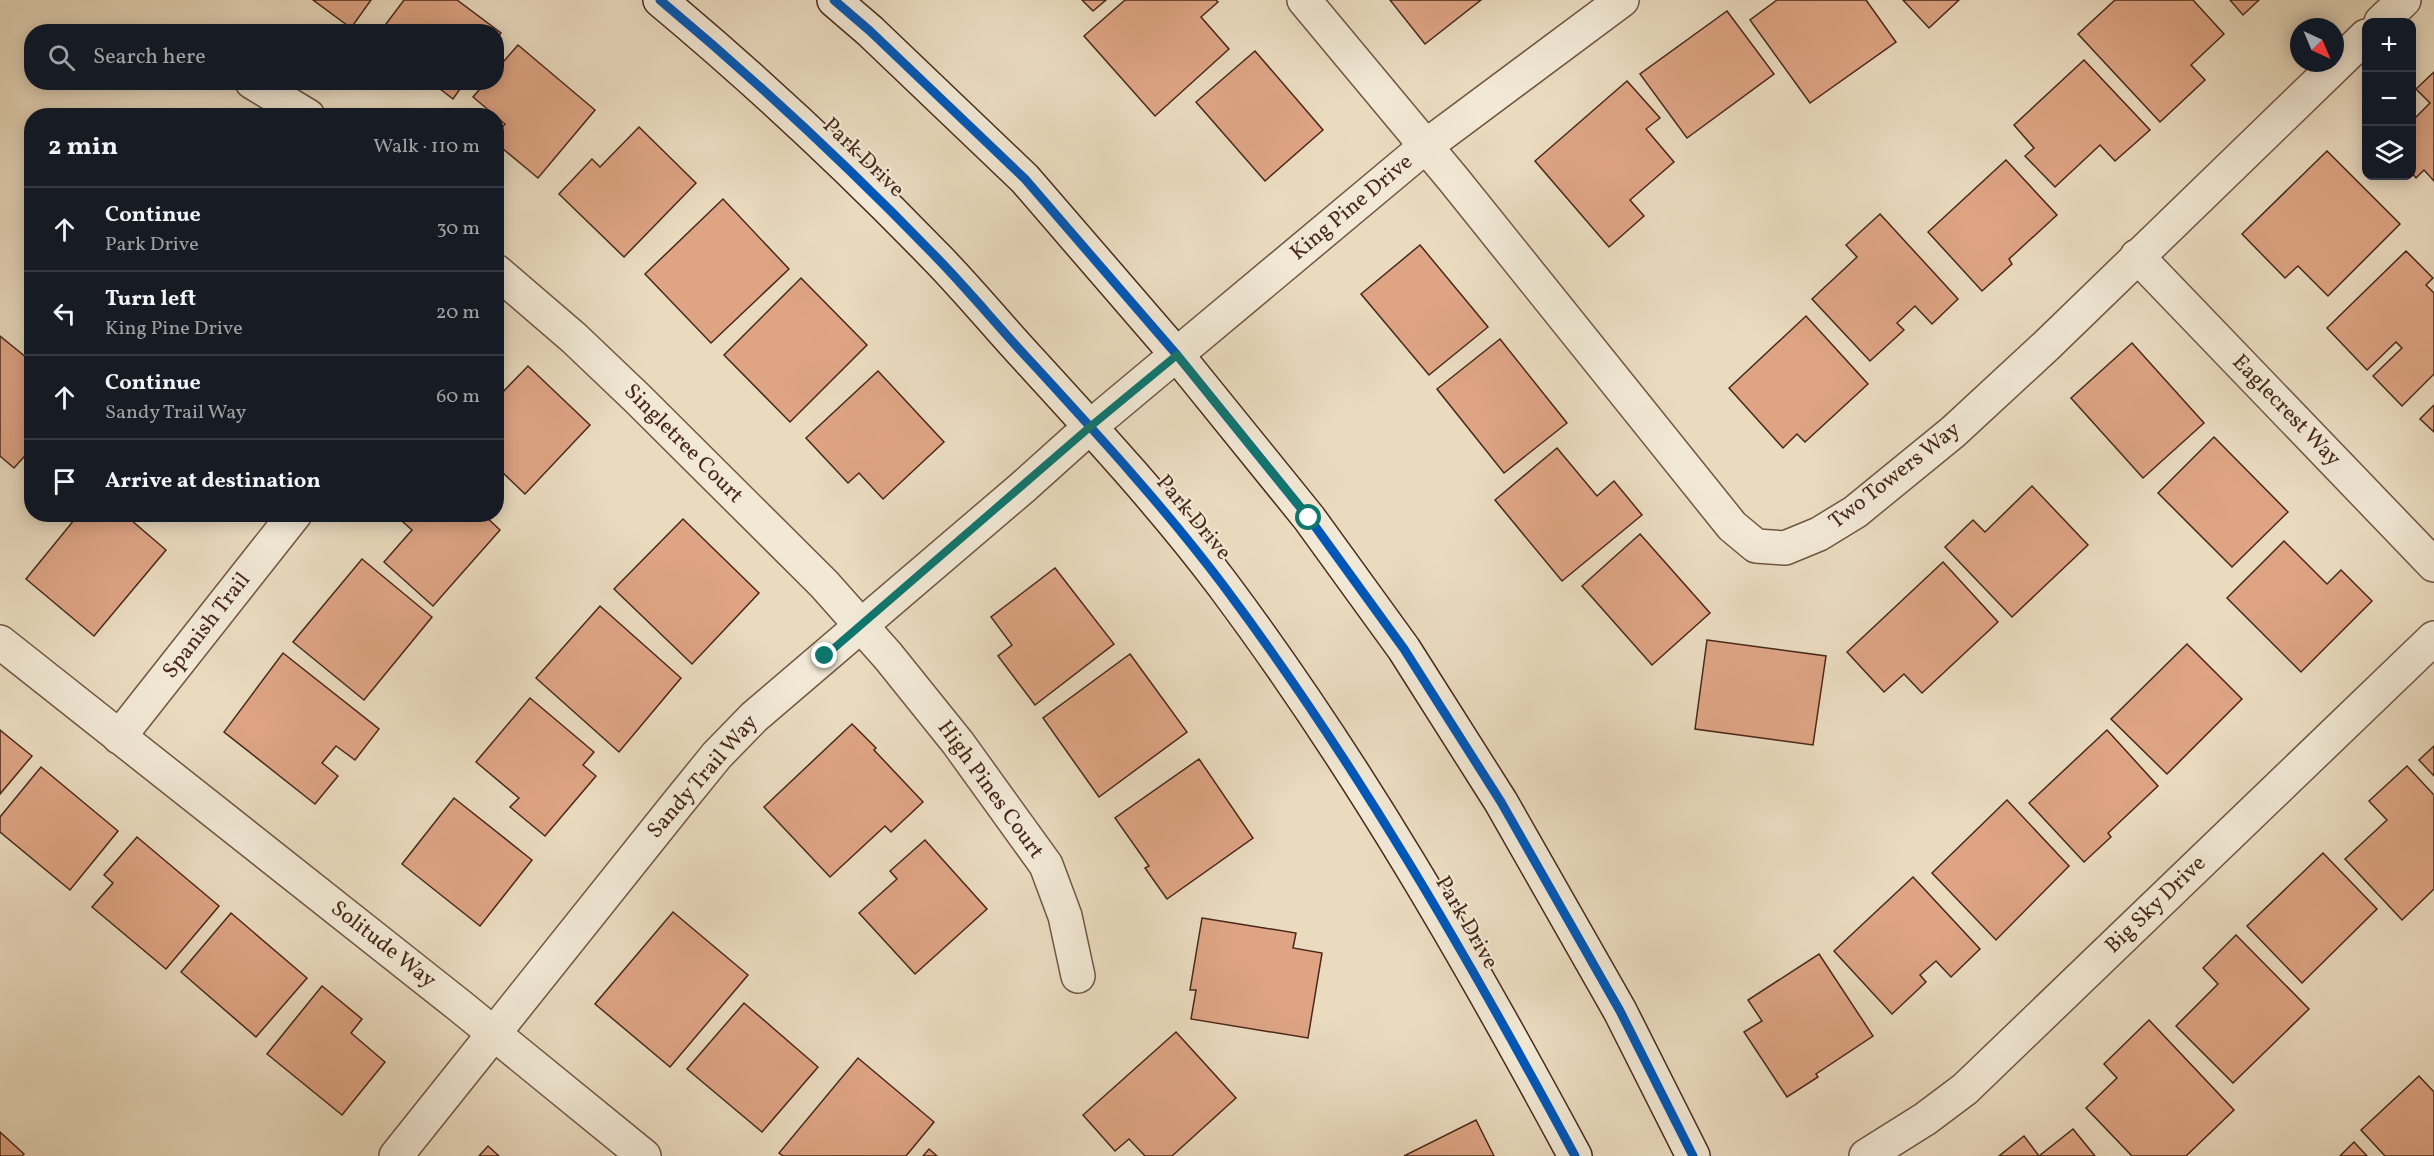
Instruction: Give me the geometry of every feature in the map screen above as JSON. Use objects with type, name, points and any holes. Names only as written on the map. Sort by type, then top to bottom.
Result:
[{"type":"street","name":"Park Drive","points":[[660,0],[794,118],[939,260],[1091,426],[1221,583],[1317,717],[1409,862],[1522,1058],[1575,1156]]},
{"type":"street","points":[[834,0],[870,31],[1025,179],[1177,355],[1309,518],[1404,649],[1518,832],[1620,1011],[1693,1156]]},
{"type":"street","name":"Two Towers Way","points":[[1304,0],[1426,146],[1732,526],[1756,546],[1785,548],[1819,534],[1855,512],[1953,432],[2046,346],[2362,41]]},
{"type":"street","name":"King Pine Drive","points":[[1091,426],[1426,146],[1622,0]]},
{"type":"street","points":[[2385,18],[2404,0]]},
{"type":"street","points":[[265,90],[295,108]]},
{"type":"street","name":"Eaglecrest Way","points":[[2137,256],[2434,565]]},
{"type":"street","name":"Singletree Court","points":[[504,278],[574,338],[637,398],[824,584],[861,625]]},
{"type":"street","name":"Sandy Trail Way","points":[[396,1156],[717,755],[754,717],[1091,426]]},
{"type":"street","name":"Spanish Trail","points":[[119,737],[289,522]]},
{"type":"street","name":"High Pines Court","points":[[861,625],[958,743],[1046,865],[1065,916],[1078,976]]},
{"type":"street","name":"Big Sky Drive","points":[[1866,1156],[1926,1119],[1965,1089],[2434,638]]},
{"type":"street","name":"Solitude Way","points":[[0,642],[493,1033],[644,1156]]},
{"type":"building","points":[[313,0],[371,0],[354,24],[346,24]]},
{"type":"building","points":[[404,0],[457,0],[489,24],[386,24]]},
{"type":"building","points":[[1082,0],[1106,0],[1093,11]]},
{"type":"building","points":[[1125,0],[1216,0],[1218,2],[1201,17],[1229,49],[1155,116],[1084,36]]},
{"type":"building","points":[[1390,0],[1481,0],[1425,44]]},
{"type":"building","points":[[1777,0],[1866,0],[1896,42],[1810,103],[1750,20]]},
{"type":"building","points":[[1903,0],[1959,0],[1929,28]]},
{"type":"building","points":[[2115,0],[2193,0],[2224,34],[2191,65],[2205,80],[2160,122],[2078,34]]},
{"type":"building","points":[[2230,0],[2259,0],[2243,15]]},
{"type":"building","points":[[1727,11],[1774,74],[1687,138],[1640,74]]},
{"type":"building","points":[[518,45],[595,110],[538,178],[504,150],[504,108],[486,108],[473,97],[479,90],[504,90],[504,61]]},
{"type":"building","points":[[1255,51],[1323,130],[1265,181],[1196,102]]},
{"type":"building","points":[[2084,60],[2150,130],[2115,161],[2100,145],[2055,187],[2025,156],[2034,148],[2014,125]]},
{"type":"building","points":[[2434,72],[2434,181],[2424,170],[2416,178],[2416,117],[2430,103],[2416,89]]},
{"type":"building","points":[[1627,81],[1660,118],[1646,129],[1674,162],[1630,200],[1644,216],[1609,247],[1535,161]]},
{"type":"building","points":[[441,90],[459,90],[453,99]]},
{"type":"building","points":[[639,127],[696,183],[624,257],[559,194],[592,159],[600,167]]},
{"type":"building","points":[[2327,151],[2400,224],[2328,296],[2298,266],[2285,278],[2242,234]]},
{"type":"building","points":[[2006,160],[2057,215],[2009,259],[2012,264],[1982,291],[1928,232]]},
{"type":"building","points":[[723,199],[789,269],[711,343],[645,274]]},
{"type":"building","points":[[1880,214],[1958,299],[1932,324],[1915,306],[1897,323],[1904,330],[1870,361],[1812,299],[1857,257],[1846,245]]},
{"type":"building","points":[[1420,245],[1488,327],[1429,375],[1361,294]]},
{"type":"building","points":[[2406,251],[2433,278],[2426,285],[2434,293],[2434,374],[2402,406],[2373,376],[2402,348],[2396,342],[2367,370],[2327,328]]},
{"type":"building","points":[[801,278],[867,345],[790,422],[724,355]]},
{"type":"building","points":[[1806,316],[1868,384],[1805,442],[1797,434],[1783,448],[1729,388]]},
{"type":"building","points":[[0,336],[24,356],[24,457],[14,468],[0,456]]},
{"type":"building","points":[[1500,339],[1567,423],[1504,473],[1437,389]]},
{"type":"building","points":[[2132,343],[2204,423],[2143,478],[2071,398]]},
{"type":"building","points":[[528,366],[590,425],[525,494],[504,474],[504,391]]},
{"type":"building","points":[[878,371],[944,442],[883,499],[859,473],[848,483],[806,438]]},
{"type":"building","points":[[2434,405],[2434,432],[2420,419]]},
{"type":"building","points":[[2214,437],[2288,512],[2232,567],[2158,493]]},
{"type":"building","points":[[1557,448],[1597,496],[1614,481],[1642,515],[1562,581],[1495,500]]},
{"type":"building","points":[[2032,486],[2088,545],[2012,617],[1945,547],[1973,520],[1985,532]]},
{"type":"building","points":[[683,519],[759,593],[692,664],[614,589]]},
{"type":"building","points":[[72,522],[133,522],[166,550],[94,636],[26,579]]},
{"type":"building","points":[[403,522],[492,522],[500,530],[433,606],[384,562],[412,530]]},
{"type":"building","points":[[1640,534],[1710,613],[1652,665],[1582,586]]},
{"type":"building","points":[[2284,541],[2327,584],[2341,570],[2372,601],[2301,672],[2227,598]]},
{"type":"building","points":[[362,559],[432,617],[364,700],[293,642]]},
{"type":"building","points":[[1943,562],[1998,622],[1922,693],[1904,674],[1884,692],[1847,652]]},
{"type":"building","points":[[1055,568],[1114,644],[1035,705],[998,656],[1012,645],[991,617]]},
{"type":"building","points":[[600,606],[681,678],[619,752],[536,678]]},
{"type":"building","points":[[1707,640],[1826,656],[1813,745],[1695,729]]},
{"type":"building","points":[[2187,644],[2242,699],[2167,774],[2111,719]]},
{"type":"building","points":[[283,653],[379,729],[355,760],[336,746],[322,763],[338,776],[315,804],[224,732]]},
{"type":"building","points":[[1130,654],[1187,732],[1099,797],[1043,718]]},
{"type":"building","points":[[530,698],[594,752],[583,765],[596,776],[545,836],[510,807],[519,798],[476,762]]},
{"type":"building","points":[[852,724],[923,802],[891,832],[885,826],[830,877],[764,807]]},
{"type":"building","points":[[0,730],[32,756],[0,794]]},
{"type":"building","points":[[2107,730],[2158,786],[2108,833],[2111,837],[2084,862],[2029,803]]},
{"type":"building","points":[[2434,746],[2434,776],[2419,760]]},
{"type":"building","points":[[1199,759],[1253,838],[1167,899],[1145,868],[1149,866],[1115,818]]},
{"type":"building","points":[[2407,766],[2434,795],[2434,889],[2402,920],[2345,859],[2387,820],[2369,801]]},
{"type":"building","points":[[41,767],[118,831],[70,890],[0,832],[0,817]]},
{"type":"building","points":[[454,798],[532,860],[480,926],[402,864]]},
{"type":"building","points":[[2007,800],[2069,866],[1996,940],[1932,873]]},
{"type":"building","points":[[137,837],[219,906],[166,969],[92,907],[113,883],[104,875]]},
{"type":"building","points":[[925,840],[987,909],[915,974],[859,913],[897,879],[890,871]]},
{"type":"building","points":[[2323,853],[2377,909],[2302,983],[2247,926]]},
{"type":"building","points":[[1913,877],[1980,949],[1951,977],[1936,961],[1920,975],[1926,982],[1892,1014],[1834,951]]},
{"type":"building","points":[[673,912],[748,975],[670,1067],[595,1004]]},
{"type":"building","points":[[231,913],[307,978],[256,1037],[181,972]]},
{"type":"building","points":[[1202,918],[1296,933],[1293,948],[1322,953],[1308,1038],[1191,1019],[1196,990],[1190,990]]},
{"type":"building","points":[[2236,935],[2309,1009],[2233,1083],[2176,1026],[2218,984],[2203,968]]},
{"type":"building","points":[[1819,954],[1873,1036],[1816,1074],[1818,1077],[1787,1097],[1744,1032],[1762,1021],[1748,1000]]},
{"type":"building","points":[[322,986],[362,1019],[351,1033],[385,1062],[342,1115],[267,1054]]},
{"type":"building","points":[[744,1003],[818,1067],[762,1132],[687,1069]]},
{"type":"building","points":[[2149,1020],[2234,1110],[2186,1156],[2132,1156],[2086,1108],[2117,1078],[2104,1064]]},
{"type":"building","points":[[1176,1032],[1236,1098],[1172,1156],[1145,1156],[1129,1139],[1115,1151],[1083,1115]]},
{"type":"building","points":[[858,1058],[934,1122],[906,1156],[783,1156],[779,1153]]},
{"type":"building","points":[[2419,1076],[2434,1092],[2434,1156],[2385,1156],[2361,1130]]},
{"type":"building","points":[[1476,1120],[1494,1156],[1404,1156]]},
{"type":"building","points":[[2073,1129],[2095,1156],[2039,1156]]},
{"type":"building","points":[[0,1132],[24,1154],[22,1156],[0,1156]]},
{"type":"building","points":[[2024,1136],[2039,1156],[1999,1156]]},
{"type":"building","points":[[2354,1142],[2367,1156],[2340,1156]]},
{"type":"building","points":[[488,1146],[499,1156],[479,1156]]},
{"type":"building","points":[[929,1149],[937,1156],[923,1156]]},
{"type":"cycle path","points":[[660,0],[802,126],[938,259],[1155,500],[1201,556],[1320,722],[1410,864],[1575,1156]]},
{"type":"cycle path","points":[[834,0],[870,31],[1025,179],[1177,355],[1309,518],[1404,649],[1501,802],[1620,1011],[1693,1156]]},
{"type":"route","points":[[825,656],[1091,426],[1177,355],[1309,518]]}]
